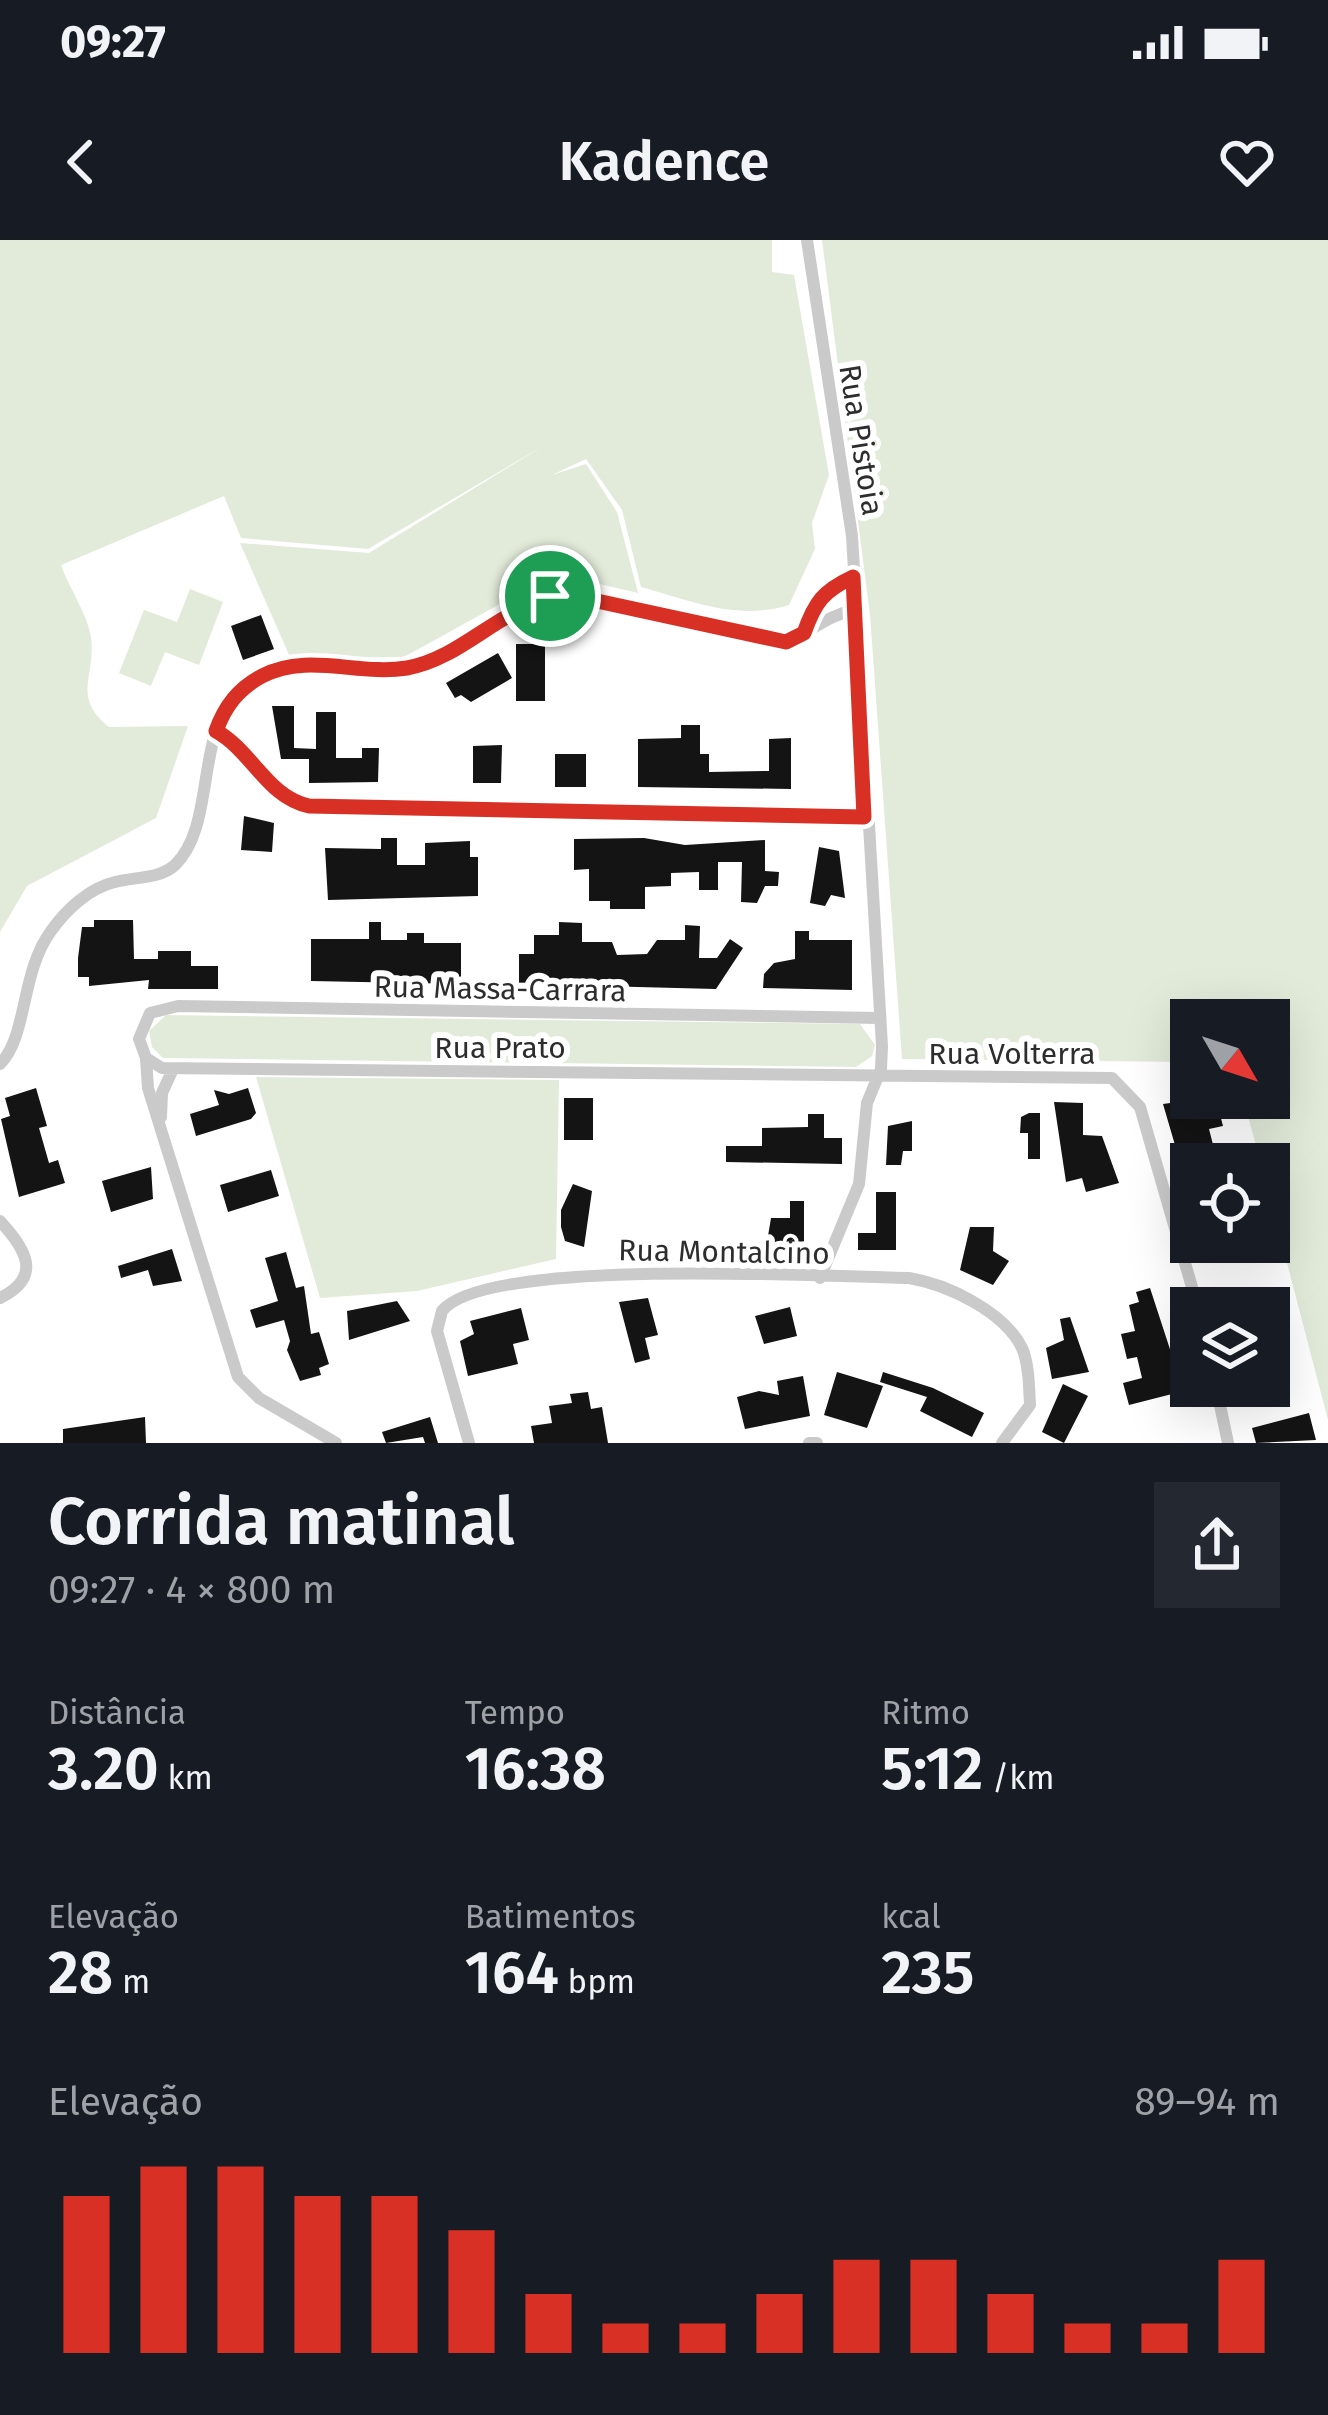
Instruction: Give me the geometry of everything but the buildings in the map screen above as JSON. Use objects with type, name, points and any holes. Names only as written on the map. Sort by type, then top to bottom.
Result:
[{"type":"street","name":"Rua Pistoia","points":[[807,240],[853,577],[879,1018],[877,1078],[867,1102],[859,1184],[820,1278]]},
{"type":"street","points":[[804,633],[814,603],[825,590],[853,577]]},
{"type":"street","points":[[0,1064],[18,1037],[29,972],[63,916],[110,883],[166,871],[186,851],[216,731],[237,692],[265,674],[305,663],[407,668],[440,658],[550,596],[574,596],[770,641],[793,641],[823,617],[854,610]]},
{"type":"street","points":[[216,731],[236,742],[289,802],[309,806],[864,817]]},
{"type":"street","name":"Rua Massa-Carrara","points":[[146,1058],[139,1039],[150,1013],[178,1006],[879,1018]]},
{"type":"street","points":[[146,1058],[148,1088],[238,1377],[259,1398],[318,1437],[336,1443]]},
{"type":"street","name":"Rua Prato","points":[[146,1058],[173,1069],[877,1078]]},
{"type":"street","points":[[161,1118],[162,1093],[173,1069]]},
{"type":"street","name":"Rua Volterra","points":[[877,1078],[1112,1078],[1140,1107],[1192,1287]]},
{"type":"street","points":[[0,1221],[25,1248],[29,1265],[22,1286],[0,1298]]},
{"type":"street","name":"Rua Montalcino","points":[[469,1443],[437,1331],[442,1311],[455,1298],[577,1274],[922,1280],[972,1303],[1022,1349],[1030,1406],[1002,1443]]},
{"type":"street","points":[[1220,1407],[1228,1443]]},
{"type":"green space","points":[[0,240],[772,240],[772,272],[794,275],[829,475],[812,523],[815,549],[789,605],[733,610],[641,587],[622,510],[586,459],[552,475],[586,464],[617,512],[638,593],[569,577],[547,578],[404,657],[290,657],[240,543],[369,553],[543,446],[368,549],[241,538],[224,496],[61,565],[89,628],[88,695],[98,716],[109,727],[188,726],[156,818],[27,886],[0,932]]},
{"type":"green space","points":[[822,240],[1328,240],[1328,1420],[1287,1263],[1290,1143],[1255,1143],[1249,1119],[1290,1119],[1290,999],[1170,999],[1170,1062],[902,1059],[870,615]]},
{"type":"green space","points":[[190,589],[223,602],[199,665],[165,652],[151,686],[119,673],[144,610],[177,622]]},
{"type":"green space","points":[[166,1015],[860,1024],[875,1045],[872,1056],[856,1067],[163,1058],[152,1047],[149,1031]]},
{"type":"green space","points":[[256,1077],[559,1080],[556,1259],[417,1291],[320,1298]]},
{"type":"route","points":[[853,577],[864,817],[309,806],[289,802],[236,742],[216,731],[237,692],[265,674],[305,663],[350,669],[407,668],[440,658],[550,596],[574,596],[786,642],[804,633],[814,603],[825,590],[853,577]]}]
